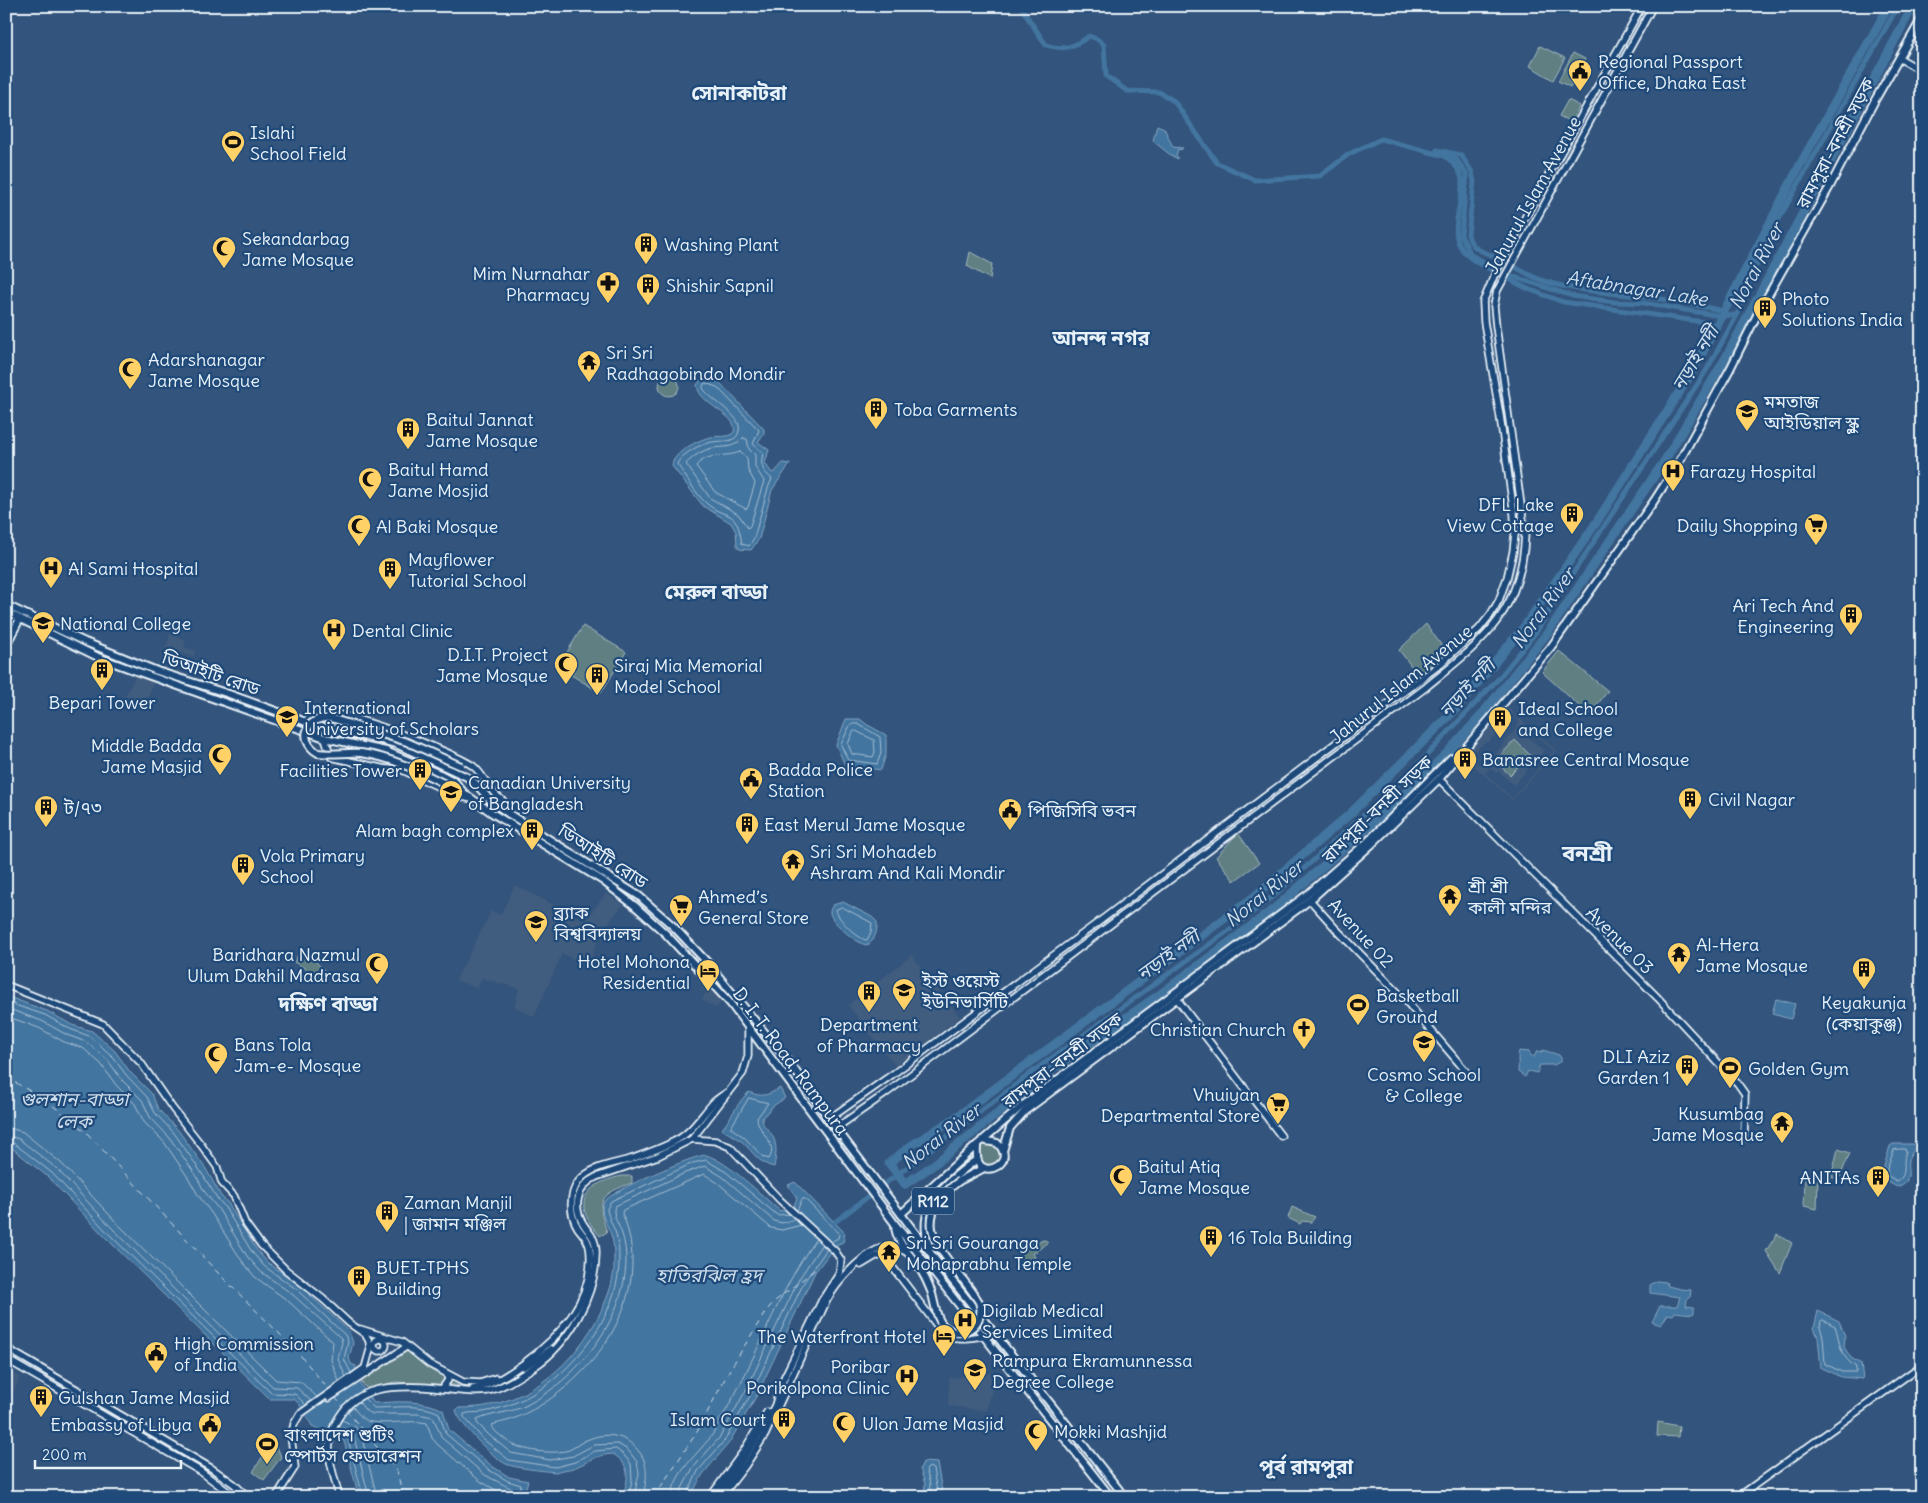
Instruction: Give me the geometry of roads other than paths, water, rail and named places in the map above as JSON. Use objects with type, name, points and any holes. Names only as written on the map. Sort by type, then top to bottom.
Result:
[{"type":"main road","name":"রামপুরা-বনশ্রী সড়ক","points":[[1004,1151],[1010,1128],[1025,1111],[1310,900],[1371,845],[1439,778],[1554,642],[1654,501],[1679,462],[1758,313],[1922,18]]},
{"type":"main road","points":[[6,605],[13,614]]},
{"type":"main road","points":[[6,630],[13,614]]},
{"type":"main road","points":[[6,645],[13,614]]},
{"type":"main road","name":"ডিআইটি রোড","points":[[13,614],[156,671],[238,697],[305,722],[329,730],[371,737],[396,744],[459,773],[475,783],[491,800],[509,814],[627,888],[654,908],[706,961],[746,1008],[792,1066],[836,1128],[935,1259],[1125,1497]]},
{"type":"main road","name":"ডিআইটি রোড","points":[[13,614],[81,649],[136,671],[324,738],[378,748],[393,753],[449,778],[472,799],[616,891],[648,916],[700,970]]},
{"type":"main road","points":[[81,649],[83,641]]},
{"type":"main road","name":"রামপুরা-বনশ্রী সড়ক","points":[[902,1214],[1022,1106],[1308,894],[1366,843],[1422,788],[1518,686]]},
{"type":"main road","points":[[464,793],[409,767],[381,757],[354,753],[318,753],[310,744],[307,737],[308,730],[316,719],[324,717],[407,742],[461,766],[475,783]]},
{"type":"main road","name":"D. I. T. Road, Rampura","points":[[700,970],[748,1027],[895,1224]]},
{"type":"main road","points":[[895,1224],[899,1241],[920,1267],[944,1326],[952,1331],[968,1330],[979,1319],[981,1312],[979,1302],[937,1246],[932,1228],[936,1208],[948,1191],[959,1182],[984,1168],[995,1168],[1001,1164],[1004,1160],[1004,1151],[997,1143],[980,1142],[977,1159],[984,1168]]},
{"type":"main road","name":"R112","points":[[935,1259],[926,1236],[925,1219],[928,1209],[940,1191],[957,1174],[977,1159]]},
{"type":"main road","points":[[895,1224],[1111,1497]]},
{"type":"street","name":"Jahurul Islam Avenue","points":[[830,1119],[879,1085],[1284,783],[1451,655],[1479,629],[1499,600],[1510,566],[1515,527],[1483,308],[1484,298],[1494,276],[1642,6]]},
{"type":"street","name":"Jahurul Islam Avenue","points":[[836,1128],[900,1083],[1425,688],[1488,634],[1509,602],[1520,570],[1525,534],[1494,302],[1502,279],[1653,6]]},
{"type":"street","points":[[1899,58],[1922,70]]},
{"type":"street","points":[[305,722],[309,717],[318,713],[343,716],[388,729],[461,759],[481,774],[493,792],[507,805],[509,814]]},
{"type":"street","points":[[324,738],[331,757],[385,769],[400,770],[458,796],[472,799]]},
{"type":"street","name":"Avenue 03","points":[[1439,778],[1658,998],[1738,1084],[1745,1094],[1744,1138]]},
{"type":"street","points":[[1284,783],[1289,790]]},
{"type":"street","name":"Avenue 02","points":[[1310,900],[1412,1007],[1470,1076]]},
{"type":"street","points":[[6,985],[103,1024],[141,1063],[217,1167],[222,1183],[234,1196],[246,1223],[260,1245],[279,1264],[323,1299],[349,1323],[365,1334],[372,1347],[382,1351]]},
{"type":"street","points":[[1177,999],[1281,1136]]},
{"type":"street","points":[[339,1497],[329,1455],[330,1438],[334,1426],[343,1411],[353,1400],[369,1391],[392,1387],[466,1391],[491,1390],[523,1374],[546,1358],[567,1333],[585,1303],[592,1283],[596,1249],[593,1237],[583,1224],[578,1211],[578,1198],[581,1189],[587,1182],[596,1177],[658,1156],[692,1139],[739,1080],[747,1062],[749,1050],[748,1027]]},
{"type":"street","points":[[938,1041],[944,1049]]},
{"type":"street","points":[[893,1074],[900,1083]]},
{"type":"street","points":[[879,1085],[885,1094]]},
{"type":"street","points":[[356,1328],[402,1342],[429,1364],[463,1382],[475,1384],[515,1370],[561,1332],[574,1312],[584,1290],[590,1249],[586,1238],[576,1225],[571,1201],[574,1190],[580,1180],[597,1169],[639,1156],[676,1141],[692,1128],[715,1101],[731,1090]]},
{"type":"street","points":[[842,1110],[848,1119]]},
{"type":"street","points":[[692,1139],[710,1139],[727,1145],[780,1200],[835,1251],[842,1264],[822,1300],[777,1398],[738,1463],[722,1497]]},
{"type":"street","points":[[715,1497],[756,1451],[828,1299],[848,1273],[859,1262],[882,1248],[897,1248],[910,1255]]},
{"type":"street","points":[[833,1283],[876,1256],[884,1256],[942,1332],[961,1338],[982,1336]]},
{"type":"street","points":[[466,1391],[494,1383],[538,1358],[567,1333]]},
{"type":"street","points":[[364,1371],[372,1347],[376,1341],[384,1338]]},
{"type":"street","points":[[382,1351],[386,1347],[384,1338]]},
{"type":"street","points":[[276,1497],[295,1464],[292,1445],[293,1428],[296,1419],[364,1371],[406,1347]]},
{"type":"street","points":[[6,1348],[211,1468],[234,1484],[248,1497]]},
{"type":"street","points":[[382,1351],[386,1360]]},
{"type":"street","points":[[6,1359],[200,1472],[235,1497]]},
{"type":"street","points":[[1738,1497],[1922,1365]]},
{"type":"street","points":[[442,1389],[448,1380],[447,1374]]},
{"type":"street","points":[[710,1497],[738,1463]]},
{"type":"water","points":[[1157,125],[1164,128],[1173,147],[1183,148],[1181,150],[1178,149],[1177,159],[1153,141]]},
{"type":"water","points":[[702,378],[720,383],[764,429],[764,433],[758,442],[769,450],[765,463],[771,472],[774,473],[783,463],[790,464],[772,490],[759,539],[751,550],[739,549],[736,532],[731,523],[703,506],[672,466],[676,456],[693,444],[711,437],[729,435],[734,432],[731,420],[704,399],[699,392],[697,385]]},
{"type":"water","points":[[846,719],[860,719],[886,735],[886,754],[881,770],[845,765],[836,745]]},
{"type":"water","points":[[843,902],[872,917],[877,922],[875,935],[868,945],[852,938],[832,917],[830,912],[833,905]]},
{"type":"water","name":"গুলশান-বাড্ডা লেক","points":[[6,996],[47,1011],[72,1025],[92,1031],[115,1051],[130,1072],[152,1094],[158,1109],[178,1130],[206,1169],[221,1196],[228,1203],[256,1249],[267,1262],[299,1285],[349,1331],[353,1343],[349,1358],[351,1364],[356,1366],[359,1381],[374,1403],[418,1403],[435,1406],[443,1410],[449,1430],[492,1466],[509,1477],[528,1481],[523,1497],[359,1497],[344,1441],[312,1426],[300,1405],[294,1399],[270,1399],[105,1237],[48,1177],[12,1148],[6,1146]]},
{"type":"water","points":[[1776,999],[1795,1004],[1791,1019],[1772,1014]]},
{"type":"water","points":[[1543,1050],[1559,1055],[1561,1061],[1554,1065],[1540,1065],[1537,1073],[1528,1071],[1525,1077],[1518,1072],[1519,1051],[1530,1052],[1529,1055],[1534,1057],[1537,1051],[1542,1052]]},
{"type":"water","points":[[780,1088],[785,1098],[773,1106],[762,1118],[763,1123],[772,1135],[776,1147],[774,1167],[758,1159],[741,1141],[722,1129],[749,1092],[765,1095]]},
{"type":"water","points":[[1893,1144],[1912,1144],[1916,1146],[1908,1162],[1908,1178],[1897,1187],[1886,1181],[1882,1173],[1890,1146]]},
{"type":"water","name":"হাতিরঝিল হ্রদ","points":[[706,1155],[725,1164],[780,1211],[793,1208],[797,1198],[788,1185],[795,1182],[845,1233],[843,1242],[836,1245],[815,1272],[757,1395],[729,1443],[703,1474],[690,1497],[622,1497],[627,1478],[626,1468],[619,1458],[613,1454],[598,1457],[573,1468],[556,1472],[506,1464],[485,1448],[469,1431],[456,1410],[502,1402],[522,1394],[540,1384],[571,1356],[596,1321],[611,1284],[614,1268],[614,1246],[602,1211],[604,1202],[620,1190],[652,1175],[685,1161]]},
{"type":"water","points":[[1657,1281],[1666,1282],[1668,1286],[1691,1290],[1686,1306],[1694,1307],[1694,1313],[1675,1312],[1673,1315],[1668,1314],[1661,1325],[1652,1322],[1660,1306],[1677,1306],[1680,1297],[1650,1293],[1650,1285]]},
{"type":"water","points":[[1818,1311],[1839,1321],[1845,1336],[1844,1347],[1851,1358],[1861,1364],[1863,1379],[1841,1377],[1821,1368],[1818,1337],[1814,1328]]},
{"type":"water","points":[[923,1462],[937,1463],[943,1497],[924,1497],[925,1484],[920,1469]]},
{"type":"waterway","name":"Aftabnagar Lake","points":[[1020,6],[1046,45],[1064,48],[1074,45],[1089,36],[1097,39],[1104,45],[1106,76],[1127,91],[1159,92],[1174,101],[1217,163],[1255,180],[1320,176],[1349,154],[1381,139],[1456,159],[1467,175],[1461,235],[1471,255],[1509,275],[1572,296],[1614,302],[1643,303],[1721,316],[1737,315]]},
{"type":"waterway","name":"Norai River","points":[[1889,6],[1801,163],[1694,369],[1594,526],[1524,627],[1455,710],[1351,813],[1255,896],[955,1118],[912,1145],[889,1163],[905,1184],[932,1166],[1055,1067],[1159,995],[1275,908],[1391,807],[1447,753],[1479,718],[1548,632],[1665,460],[1725,359],[1913,6]]},
{"type":"waterway","name":"নড়াই নদী","points":[[836,1221],[1039,1067],[1239,923],[1277,893],[1412,771],[1499,678],[1537,631],[1706,371],[1737,315],[1759,258],[1780,217],[1898,6]]},
{"type":"waterway","name":"Aftabnagar Lake","points":[[1437,150],[1461,155],[1472,172],[1474,182],[1468,234],[1472,244],[1479,250],[1499,258],[1534,277],[1561,286],[1669,300],[1725,311],[1717,326],[1710,323],[1563,302],[1528,289],[1476,262],[1467,255],[1457,240],[1456,224],[1462,188],[1461,176],[1454,164],[1437,150]]},
{"type":"place","name":"Regional Passport Office, Dhaka East","points":[[1580,92]]},
{"type":"place","name":"Islahi School Field","points":[[233,163]]},
{"type":"place","name":"Washing Plant","points":[[646,265]]},
{"type":"place","name":"Sekandarbag Jame Mosque","points":[[224,269]]},
{"type":"place","name":"Mim Nurnahar Pharmacy","points":[[608,304]]},
{"type":"place","name":"Shishir Sapnil","points":[[648,306]]},
{"type":"place","name":"Photo Solutions India","points":[[1765,329]]},
{"type":"place","name":"Sri Sri Radhagobindo Mondir","points":[[589,383]]},
{"type":"place","name":"Adarshanagar Jame Mosque","points":[[130,390]]},
{"type":"place","name":"Toba Garments","points":[[876,430]]},
{"type":"place","name":"মমতাজ আইডিয়াল স্কুল","points":[[1747,432]]},
{"type":"place","name":"Baitul Jannat Jame Mosque","points":[[408,450]]},
{"type":"place","name":"Farazy Hospital","points":[[1673,492]]},
{"type":"place","name":"Baitul Hamd Jame Mosjid","points":[[370,500]]},
{"type":"place","name":"DFL Lake View Cottage","points":[[1572,535]]},
{"type":"place","name":"Daily Shopping","points":[[1816,546]]},
{"type":"place","name":"Al Baki Mosque","points":[[359,547]]},
{"type":"place","name":"Al Sami Hospital","points":[[51,589]]},
{"type":"place","name":"Mayflower Tutorial School","points":[[390,590]]},
{"type":"place","name":"Ari Tech And Engineering","points":[[1851,636]]},
{"type":"place","name":"National College","points":[[43,644]]},
{"type":"place","name":"Dental Clinic","points":[[334,651]]},
{"type":"place","name":"D.I.T. Project Jame Mosque","points":[[566,685]]},
{"type":"place","name":"Bepari Tower","points":[[102,691]]},
{"type":"place","name":"Siraj Mia Memorial Model School","points":[[597,696]]},
{"type":"place","name":"International University of Scholars","points":[[287,738]]},
{"type":"place","name":"Ideal School and College","points":[[1500,739]]},
{"type":"place","name":"Middle Badda Jame Masjid","points":[[220,776]]},
{"type":"place","name":"Banasree Central Mosque","points":[[1465,780]]},
{"type":"place","name":"Facilities Tower","points":[[420,791]]},
{"type":"place","name":"Badda Police Station","points":[[751,800]]},
{"type":"place","name":"Canadian University of Bangladesh","points":[[451,813]]},
{"type":"place","name":"Civil Nagar","points":[[1690,820]]},
{"type":"place","name":"ট/৭৩","points":[[46,828]]},
{"type":"place","name":"পিজিসিবি ভবন","points":[[1010,831]]},
{"type":"place","name":"East Merul Jame Mosque","points":[[747,845]]},
{"type":"place","name":"Alam bagh complex","points":[[532,851]]},
{"type":"place","name":"Sri Sri Mohadeb Ashram And Kali Mondir","points":[[793,882]]},
{"type":"place","name":"Vola Primary School","points":[[243,886]]},
{"type":"place","name":"শ্রী শ্রী কালী মন্দির","points":[[1450,917]]},
{"type":"place","name":"Ahmed’s General Store","points":[[681,927]]},
{"type":"place","name":"ব্র্যাক বিশ্ববিদ্যালয়","points":[[536,943]]},
{"type":"place","name":"Al-Hera Jame Mosque","points":[[1679,975]]},
{"type":"place","name":"Baridhara Nazmul Ulum Dakhil Madrasa","points":[[377,985]]},
{"type":"place","name":"Keyakunja (কেয়াকুঞ্জ)","points":[[1864,990]]},
{"type":"place","name":"Hotel Mohona Residential","points":[[708,992]]},
{"type":"place","name":"ইস্ট ওয়েস্ট ইউনিভার্সিটি","points":[[904,1011]]},
{"type":"place","name":"Department of Pharmacy","points":[[869,1013]]},
{"type":"place","name":"Basketball Ground","points":[[1358,1026]]},
{"type":"place","name":"Christian Church","points":[[1304,1050]]},
{"type":"place","name":"Cosmo School & College","points":[[1424,1063]]},
{"type":"place","name":"Bans Tola Jam-e- Mosque","points":[[216,1075]]},
{"type":"place","name":"DLI Aziz Garden 1","points":[[1687,1087]]},
{"type":"place","name":"Golden Gym","points":[[1730,1089]]},
{"type":"place","name":"Vhuiyan Departmental Store","points":[[1278,1125]]},
{"type":"place","name":"Kusumbag Jame Mosque","points":[[1782,1144]]},
{"type":"place","name":"Baitul Atiq Jame Mosque","points":[[1121,1197]]},
{"type":"place","name":"ANITAs","points":[[1878,1198]]},
{"type":"place","name":"Zaman Manjil | জামান মঞ্জিল","points":[[387,1233]]},
{"type":"place","name":"16 Tola Building","points":[[1211,1258]]},
{"type":"place","name":"Sri Sri Gouranga Mohaprabhu Temple","points":[[889,1273]]},
{"type":"place","name":"BUET-TPHS Building","points":[[359,1298]]},
{"type":"place","name":"Digilab Medical Services Limited","points":[[965,1341]]},
{"type":"place","name":"The Waterfront Hotel","points":[[944,1357]]},
{"type":"place","name":"High Commission of India","points":[[156,1374]]},
{"type":"place","name":"Rampura Ekramunnessa Degree College","points":[[975,1391]]},
{"type":"place","name":"Poribar Porikolpona Clinic","points":[[907,1397]]},
{"type":"place","name":"Gulshan Jame Masjid","points":[[41,1418]]},
{"type":"place","name":"Islam Court","points":[[784,1440]]},
{"type":"place","name":"Ulon Jame Masjid","points":[[844,1444]]},
{"type":"place","name":"Embassy of Libya","points":[[210,1445]]},
{"type":"place","name":"Mokki Mashjid","points":[[1036,1452]]},
{"type":"place","name":"বাংলাদেশ শুটিং স্পোর্টস ফেডারেশন","points":[[267,1465]]},
{"type":"district","name":"সোনাকাটরা","points":[[739,92]]},
{"type":"district","name":"আনন্দ নগর","points":[[1101,337]]},
{"type":"district","name":"মেরুল বাড্ডা","points":[[716,591]]},
{"type":"district","name":"বনশ্রী","points":[[1587,853]]},
{"type":"district","name":"দক্ষিণ বাড্ডা","points":[[328,1003]]},
{"type":"district","name":"পূর্ব রামপুরা","points":[[1306,1466]]}]
